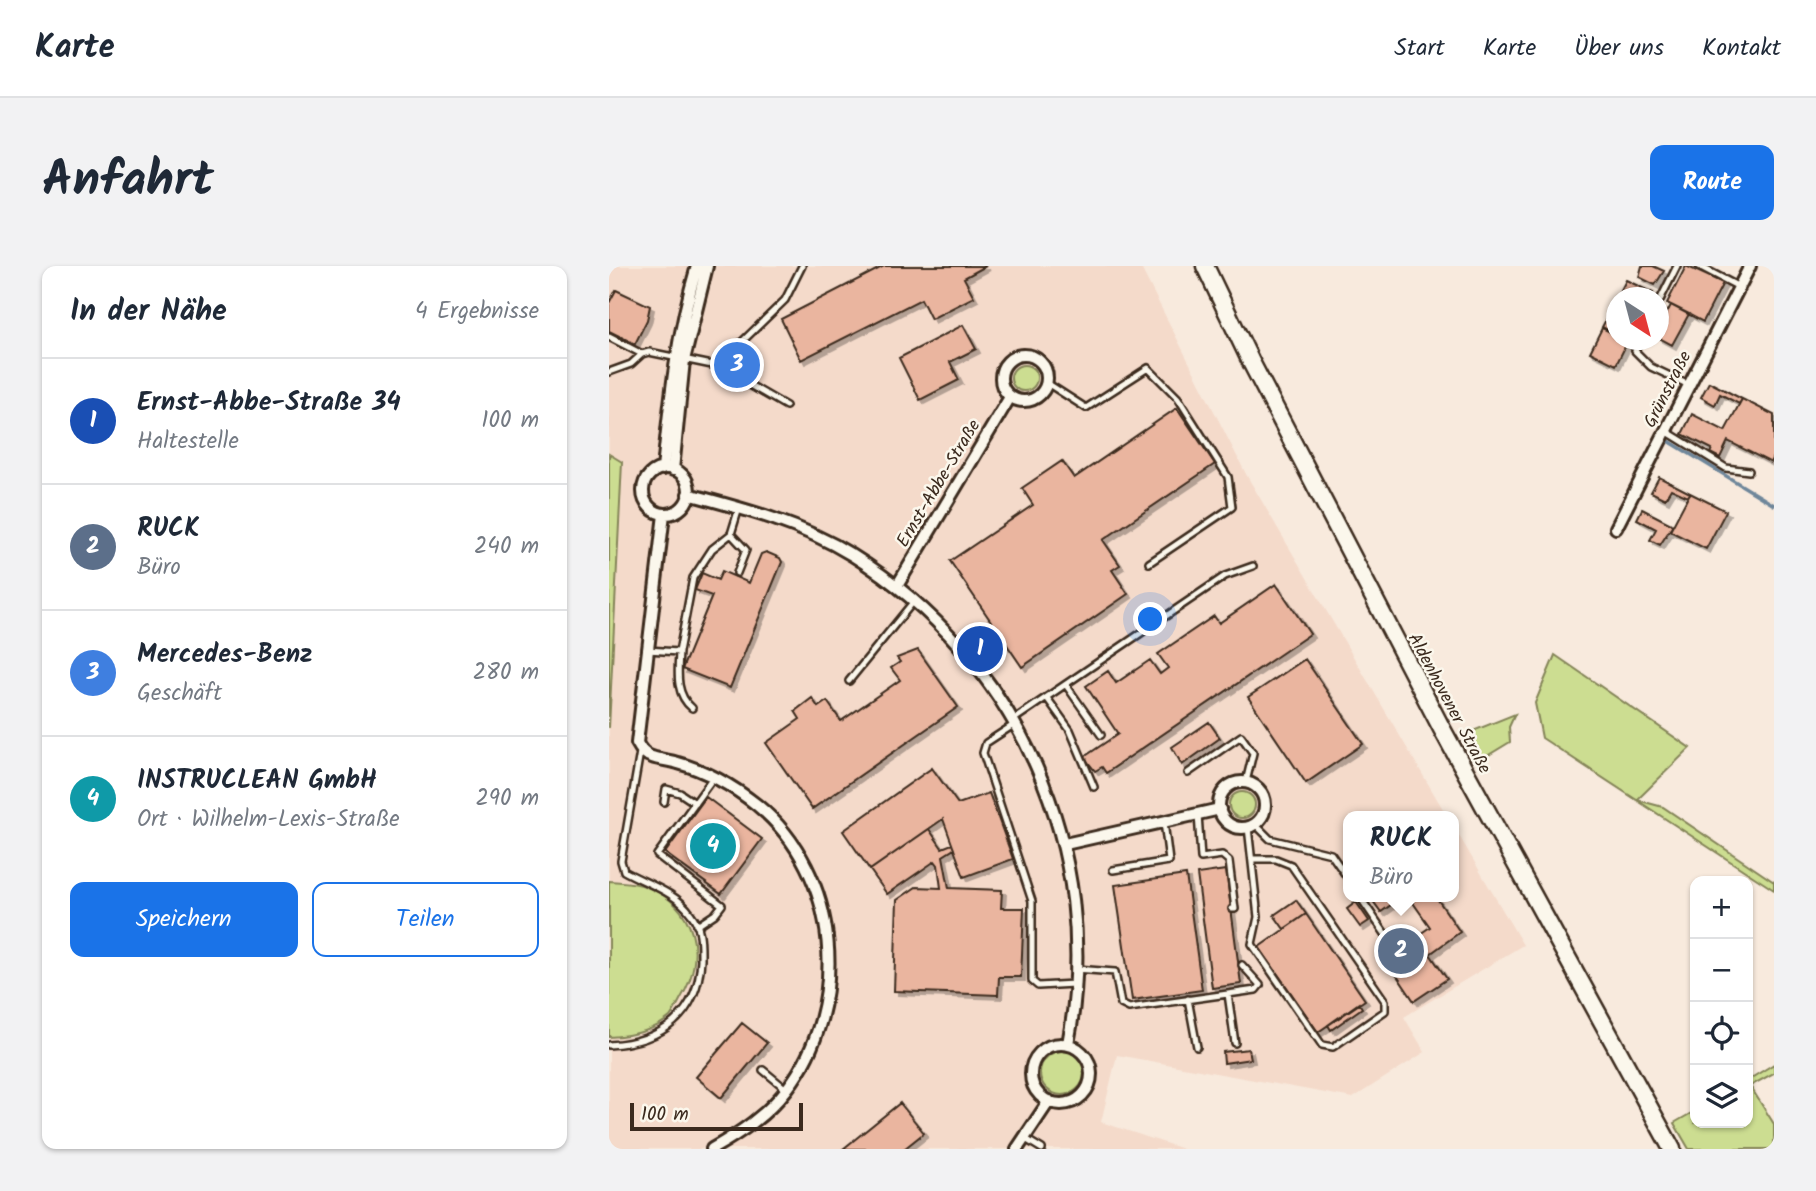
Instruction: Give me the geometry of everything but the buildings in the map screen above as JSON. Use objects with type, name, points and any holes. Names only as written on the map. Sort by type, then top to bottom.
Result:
[{"type":"main road","name":"Aldenhovener Straße","points":[[1205,267],[1251,362],[1448,741],[1672,1149]]},
{"type":"street","points":[[668,469],[682,318],[697,266]]},
{"type":"street","points":[[679,359],[707,266]]},
{"type":"street","name":"Grünstraße","points":[[1616,528],[1750,266]]},
{"type":"street","points":[[1019,356],[1034,357],[1045,368],[1047,383],[1044,390],[1033,400],[1025,402],[1010,397],[1002,385],[1001,377],[1006,363],[1019,356]]},
{"type":"street","name":"Ernst-Abbe-Straße","points":[[897,586],[1010,397]]},
{"type":"street","points":[[668,469],[683,477],[688,494],[682,507],[664,514],[650,508],[643,496],[650,475],[668,469]]},
{"type":"street","points":[[688,494],[740,506],[818,537],[852,555],[914,601],[970,658],[994,688],[1036,763],[1065,844],[1076,926],[1076,984],[1068,1044]]},
{"type":"street","points":[[664,514],[637,730],[641,750],[650,757],[676,762],[714,777],[759,807],[786,835],[805,865],[819,897],[827,933],[830,973],[824,1013],[805,1060],[768,1110],[738,1134],[712,1149]]},
{"type":"street","points":[[1246,782],[1259,788],[1265,802],[1262,816],[1251,825],[1227,822],[1220,809],[1226,789],[1246,782]]},
{"type":"street","points":[[1065,844],[1220,809]]},
{"type":"street","points":[[1068,1044],[1084,1054],[1089,1062],[1091,1080],[1082,1096],[1074,1101],[1065,1104],[1049,1101],[1035,1089],[1032,1080],[1033,1063],[1037,1055],[1051,1045],[1068,1044]]},
{"type":"street","points":[[1017,1149],[1049,1101]]},
{"type":"lane","points":[[717,366],[785,300],[802,266]]},
{"type":"lane","points":[[1666,287],[1677,266]]},
{"type":"lane","points":[[1699,266],[1739,287]]},
{"type":"lane","points":[[609,337],[642,354],[717,366],[786,406]]},
{"type":"lane","points":[[1635,350],[1644,362],[1689,385]]},
{"type":"lane","points":[[609,372],[631,364],[642,354]]},
{"type":"lane","points":[[1047,383],[1086,408],[1149,368],[1178,398],[1228,477],[1233,507],[1149,563]]},
{"type":"lane","points":[[1666,431],[1726,468],[1749,471]]},
{"type":"lane","points":[[692,708],[685,703],[677,681],[679,652],[693,578],[712,549],[731,534],[740,506]]},
{"type":"lane","points":[[731,534],[746,550],[737,573]]},
{"type":"lane","points":[[1076,984],[1038,986],[1032,981],[1032,901],[983,753],[986,743],[1225,576],[1253,566]]},
{"type":"lane","points":[[849,681],[914,601]]},
{"type":"lane","points":[[647,650],[679,652]]},
{"type":"lane","points":[[1066,685],[1101,735]]},
{"type":"lane","points":[[1047,698],[1070,730],[1094,788]]},
{"type":"lane","points":[[1188,773],[1241,736],[1254,753],[1246,782]]},
{"type":"lane","points":[[609,1045],[639,1044],[676,1022],[699,982],[702,938],[697,926],[680,900],[624,871],[621,861],[641,750]]},
{"type":"lane","points":[[697,926],[715,914],[722,905],[657,855],[714,777]]},
{"type":"lane","points":[[664,802],[666,789],[680,793],[695,803]]},
{"type":"lane","points":[[1198,814],[1201,859],[1222,855],[1229,861],[1235,909],[1232,909]]},
{"type":"lane","points":[[1113,870],[1169,861],[1164,822]]},
{"type":"lane","points":[[1251,825],[1252,859],[1258,918],[1252,944],[1322,1045],[1333,1047],[1385,1011],[1385,1001],[1291,865],[1276,859],[1252,859]]},
{"type":"lane","points":[[1251,825],[1270,839],[1331,853],[1343,871]]},
{"type":"lane","points":[[1363,902],[1390,941]]},
{"type":"lane","points":[[1076,969],[1115,972],[1121,1004],[1129,1008],[1256,990],[1260,985],[1242,965]]},
{"type":"lane","points":[[1228,994],[1235,1043]]},
{"type":"lane","points":[[1188,999],[1197,1047]]},
{"type":"lane","points":[[763,1070],[786,1089]]},
{"type":"lane","points":[[1024,1138],[1042,1149]]},
{"type":"shaded area","points":[[609,266],[1140,266],[1247,476],[1444,811],[1343,811],[1343,902],[1459,902],[1459,836],[1523,945],[1404,1017],[1425,1052],[1353,1098],[1117,1055],[1101,1122],[1183,1149],[609,1149],[609,1037],[635,1036],[688,921],[677,905],[646,886],[609,881],[609,728],[622,462],[609,454]]},
{"type":"green space","points":[[1024,365],[1033,369],[1037,378],[1033,387],[1024,391],[1015,387],[1011,378],[1015,369]]},
{"type":"green space","points":[[609,454],[622,462],[609,728]]},
{"type":"green space","points":[[1555,655],[1690,748],[1637,800],[1663,807],[1774,882],[1774,890],[1542,738],[1535,703]]},
{"type":"green space","points":[[1515,714],[1509,727],[1510,742],[1477,762],[1463,735]]},
{"type":"green space","points":[[1242,792],[1251,796],[1255,805],[1251,814],[1242,818],[1233,814],[1229,805],[1233,796]]},
{"type":"green space","points":[[609,881],[647,887],[677,906],[686,919],[695,949],[689,982],[670,1017],[641,1032],[609,1037]]},
{"type":"green space","points":[[1062,1051],[1071,1052],[1078,1057],[1083,1064],[1083,1082],[1078,1089],[1071,1094],[1062,1095],[1053,1094],[1046,1089],[1041,1082],[1040,1073],[1041,1064],[1046,1057],[1053,1052]]},
{"type":"green space","points":[[1774,1064],[1774,1073],[1753,1084],[1753,1077]]},
{"type":"green space","points":[[1753,1091],[1774,1124],[1774,1149],[1689,1149],[1674,1123],[1690,1114],[1690,1128],[1753,1128]]},
{"type":"waterway","points":[[1667,440],[1774,505]]},
{"type":"place","name":"Mercedes-Benz","points":[[737,365]]},
{"type":"place","name":"Ernst-Abbe-Straße 34","points":[[980,649]]},
{"type":"place","name":"INSTRUCLEAN GmbH","points":[[713,846]]},
{"type":"place","name":"RUCK","points":[[1401,951]]}]
